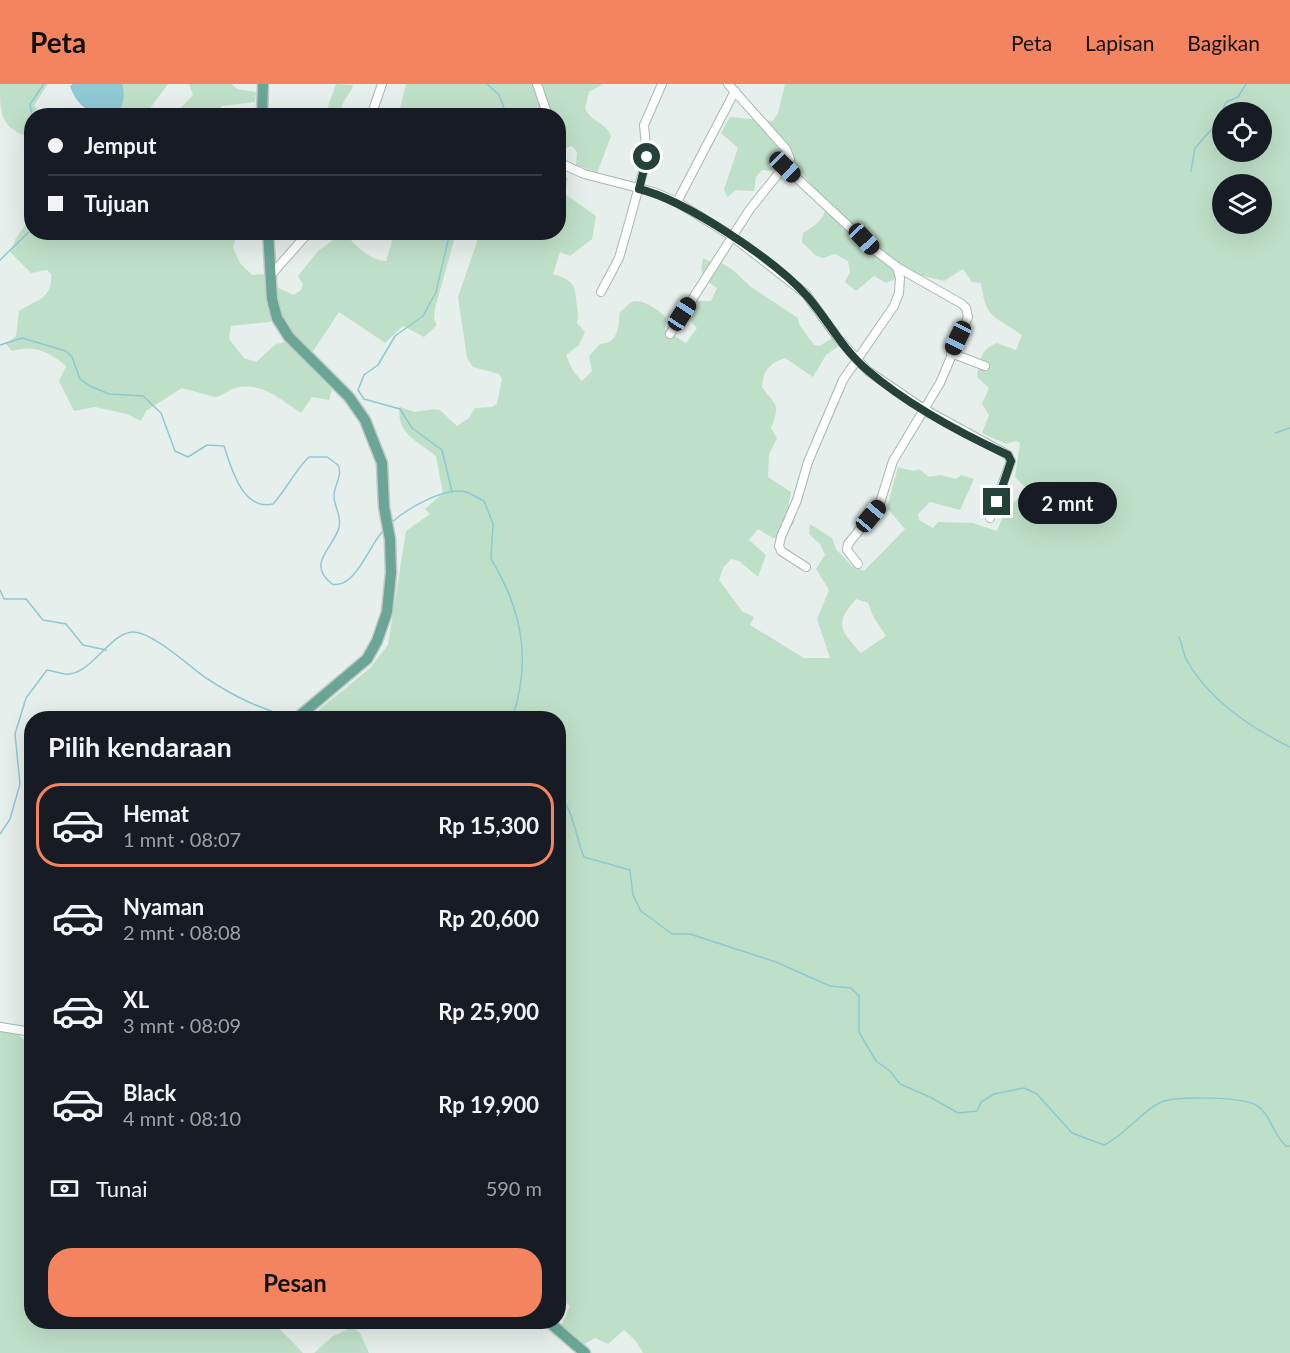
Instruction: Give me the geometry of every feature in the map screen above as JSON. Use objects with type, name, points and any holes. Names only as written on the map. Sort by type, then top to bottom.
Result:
[{"type":"main road","points":[[262,108],[263,84]]},
{"type":"main road","points":[[268,240],[272,299],[280,326],[349,397],[365,420],[382,463],[390,539],[392,573],[387,612],[377,641],[367,659],[306,711]]},
{"type":"main road","points":[[557,1329],[585,1353]]},
{"type":"street","points":[[374,108],[382,84]]},
{"type":"street","points":[[537,84],[545,108]]},
{"type":"street","points":[[601,292],[619,258],[647,157],[644,125],[662,84]]},
{"type":"street","points":[[670,334],[762,194],[790,159],[786,149],[728,84]]},
{"type":"street","points":[[677,202],[735,92]]},
{"type":"street","points":[[566,166],[584,174],[677,202],[733,237],[806,294],[856,359],[868,371],[924,409],[1010,458],[1004,486],[990,518]]},
{"type":"street","points":[[785,167],[872,248],[897,267],[966,308],[968,317],[940,383],[893,461],[879,506],[847,547],[848,553],[858,564]]},
{"type":"street","points":[[270,276],[302,240]]},
{"type":"street","points":[[806,567],[781,551],[779,543],[797,500],[808,462],[843,380],[896,300],[900,278],[897,267]]},
{"type":"street","points":[[951,353],[986,366]]},
{"type":"street","points":[[0,1027],[24,1031]]},
{"type":"green space","points":[[0,84],[48,84],[34,105],[36,108],[24,108],[24,135],[13,130],[8,124],[0,104]]},
{"type":"green space","points":[[122,84],[168,84],[150,108],[121,108],[123,103]]},
{"type":"green space","points":[[189,84],[232,84],[237,89],[256,92],[255,102],[220,108],[181,108],[193,95]]},
{"type":"green space","points":[[336,84],[353,85],[342,108],[327,108]]},
{"type":"green space","points":[[406,84],[603,84],[589,92],[585,108],[590,116],[609,131],[611,136],[597,173],[576,165],[577,152],[572,146],[566,148],[566,108],[400,108]]},
{"type":"green space","points":[[785,84],[1290,84],[1290,1353],[643,1353],[636,1341],[624,1330],[608,1344],[595,1338],[584,1344],[565,1329],[566,1315],[570,1306],[566,1303],[566,711],[318,711],[370,668],[388,645],[406,531],[430,514],[425,509],[443,493],[436,456],[405,430],[399,416],[400,407],[415,412],[440,410],[457,426],[469,418],[475,408],[492,407],[497,404],[502,379],[499,374],[473,367],[467,358],[458,297],[478,240],[566,240],[566,195],[596,216],[592,239],[570,256],[560,252],[553,274],[573,285],[578,311],[577,323],[585,332],[579,345],[566,355],[573,371],[582,381],[592,371],[589,356],[600,344],[607,343],[615,337],[620,312],[632,302],[640,301],[660,312],[666,318],[665,330],[686,343],[697,328],[690,320],[688,313],[695,301],[711,301],[717,288],[708,282],[701,270],[703,258],[711,262],[715,259],[733,270],[751,287],[798,318],[799,324],[814,345],[819,346],[833,338],[839,346],[826,355],[813,377],[785,358],[771,365],[764,376],[762,387],[776,406],[771,428],[777,438],[769,454],[768,477],[791,492],[788,509],[795,515],[794,523],[786,534],[786,539],[773,538],[758,529],[749,540],[766,555],[758,577],[739,561],[731,559],[723,568],[719,580],[742,611],[754,617],[750,625],[804,658],[830,658],[817,619],[829,590],[816,569],[825,555],[820,544],[809,534],[810,524],[832,538],[836,549],[852,566],[864,571],[905,529],[887,508],[898,467],[914,471],[919,469],[929,477],[940,475],[956,479],[961,475],[974,479],[960,510],[930,502],[918,514],[919,520],[933,528],[938,522],[973,523],[997,531],[1006,509],[1028,490],[1015,477],[1020,443],[1016,441],[1006,444],[982,433],[989,415],[982,404],[989,388],[977,377],[982,356],[987,348],[997,343],[1016,350],[1022,335],[998,320],[989,311],[981,283],[972,282],[963,269],[944,281],[911,273],[886,283],[874,276],[856,291],[845,282],[850,272],[848,261],[835,254],[823,258],[815,255],[802,242],[803,233],[818,222],[827,205],[795,164],[770,171],[762,170],[756,177],[754,191],[736,190],[727,197],[724,189],[738,148],[721,133],[730,117],[773,121],[778,113]],"holes":[[[856,599],[868,603],[873,616],[886,636],[861,653],[844,632],[842,621]]]},
{"type":"green space","points":[[24,227],[24,240],[235,240],[233,248],[240,263],[252,275],[263,274],[270,284],[294,295],[301,290],[303,284],[298,276],[318,251],[333,240],[352,240],[369,255],[386,261],[391,240],[454,240],[435,308],[434,319],[437,325],[424,337],[403,326],[385,343],[339,312],[306,362],[332,390],[329,400],[312,397],[301,413],[269,392],[251,387],[232,389],[215,397],[182,388],[146,411],[141,421],[127,414],[95,407],[74,411],[59,381],[66,366],[48,353],[27,348],[12,351],[6,344],[16,336],[19,311],[42,298],[51,283],[51,274],[47,270],[31,273],[10,252]],"holes":[[[280,318],[296,340],[276,344],[256,362],[244,358],[229,339],[231,326],[269,322]]]},
{"type":"green space","points":[[0,1021],[24,1040],[24,1329],[280,1329],[303,1353],[0,1353]]},
{"type":"green space","points":[[349,1329],[355,1329],[360,1333],[369,1353],[314,1353],[333,1336]]},
{"type":"water","points":[[73,84],[122,84],[124,96],[120,108],[85,108],[77,100],[70,86]]},
{"type":"waterway","points":[[31,108],[30,104],[44,84]]},
{"type":"waterway","points":[[487,84],[499,95],[504,108]]},
{"type":"waterway","points":[[1191,171],[1195,148],[1218,122],[1226,102],[1238,97],[1246,84]]},
{"type":"waterway","points":[[0,260],[24,237]]},
{"type":"waterway","points":[[448,240],[436,292],[423,316],[395,336],[378,365],[364,375],[358,390],[364,399],[400,409],[412,428],[442,450],[452,492]]},
{"type":"waterway","points":[[0,345],[22,338],[66,351],[72,357],[80,379],[90,386],[109,394],[143,396],[161,413],[175,451],[188,457],[207,445],[224,446],[234,475],[253,501],[273,504],[309,457],[327,457],[338,465],[339,469],[334,492],[339,527],[321,562],[324,576],[332,584],[340,584],[355,574],[383,531]]},
{"type":"waterway","points":[[1275,433],[1290,428]]},
{"type":"waterway","points":[[391,523],[415,506],[447,492],[466,492],[484,501],[493,524],[491,559],[510,597],[521,636],[522,676],[514,711]]},
{"type":"waterway","points":[[0,590],[4,599],[26,599],[43,620],[66,624],[83,645],[106,650]]},
{"type":"waterway","points":[[0,834],[10,819],[20,784],[15,734],[26,698],[47,670],[65,674],[83,669],[124,634],[133,632],[151,638],[227,691],[273,711]]},
{"type":"waterway","points":[[1179,637],[1186,659],[1206,687],[1218,699],[1260,731],[1290,747]]},
{"type":"waterway","points":[[566,805],[584,857],[630,870],[633,895],[641,911],[672,934],[690,934],[776,962],[830,986],[851,988],[859,996],[859,1032],[876,1061],[890,1071],[900,1084],[958,1113],[977,1111],[981,1102],[994,1094],[1024,1088],[1037,1094],[1072,1133],[1104,1145],[1120,1135],[1150,1109],[1164,1101],[1184,1098],[1238,1100],[1249,1102],[1261,1109],[1278,1136],[1286,1146],[1290,1146]]},
{"type":"route","points":[[647,157],[639,189],[654,192],[677,202],[733,237],[806,294],[837,338],[868,371],[967,435],[1008,455],[1011,461],[997,502]]}]
